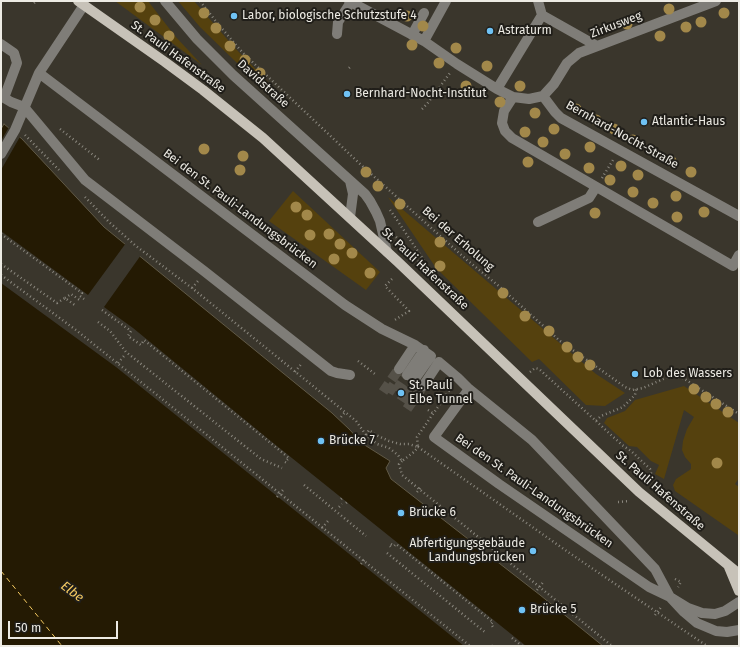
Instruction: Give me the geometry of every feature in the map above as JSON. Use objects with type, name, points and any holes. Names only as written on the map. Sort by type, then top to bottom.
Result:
[{"type":"main road","name":"St. Pauli Hafenstraße","points":[[81,3],[203,90],[263,138],[432,294],[639,492],[739,574]]},
{"type":"main road","points":[[728,566],[739,591]]},
{"type":"street","name":"Davidstraße","points":[[165,1],[197,39],[233,75],[350,181],[362,190],[373,206],[380,221],[387,252]]},
{"type":"street","points":[[424,41],[446,1]]},
{"type":"street","points":[[538,1],[542,15],[597,46]]},
{"type":"street","name":"Zirkusweg","points":[[543,96],[554,84],[567,63],[580,53],[716,1]]},
{"type":"street","points":[[338,34],[338,22],[350,2],[424,41],[457,64],[497,89],[513,97],[529,98],[543,96]]},
{"type":"street","points":[[1,154],[15,130],[39,73],[81,3]]},
{"type":"street","points":[[412,35],[424,13]]},
{"type":"street","points":[[497,89],[542,15]]},
{"type":"street","points":[[1,44],[14,53],[17,63],[2,97],[24,107],[85,180],[168,243],[330,371],[350,376]]},
{"type":"street","name":"Bei den St. Pauli-Landungsbrücken","points":[[39,73],[345,305],[382,329],[427,353],[532,440],[654,569],[670,597],[684,612],[698,624],[716,631],[733,632],[739,630]]},
{"type":"street","name":"Bernhard-Nocht-Straße","points":[[543,96],[558,115],[739,216]]},
{"type":"street","points":[[513,97],[504,111],[502,122],[505,131],[512,138],[733,266],[739,255]]},
{"type":"street","points":[[350,181],[353,194],[350,217]]},
{"type":"street","points":[[538,222],[589,198],[596,187]]},
{"type":"street","points":[[427,353],[407,374],[427,353]]},
{"type":"street","points":[[423,386],[427,353]]},
{"type":"street","name":"Bei den St. Pauli-Landungsbrücken","points":[[469,389],[434,437],[499,484],[649,587],[688,608],[702,613],[720,613],[739,602]]},
{"type":"street","points":[[728,566],[739,566]]},
{"type":"path","name":"Bei der Erholung","points":[[200,1],[243,53],[360,164],[461,255],[560,340],[625,387],[632,390],[636,389]]},
{"type":"path","points":[[422,109],[457,64]]},
{"type":"path","points":[[15,130],[21,131],[59,170]]},
{"type":"path","points":[[596,187],[619,149]]},
{"type":"path","points":[[81,193],[109,222],[136,246],[192,288],[356,421],[366,435],[377,444],[389,448],[398,455],[402,461]]},
{"type":"path","points":[[388,208],[440,283],[432,294]]},
{"type":"path","points":[[1,234],[82,293],[80,296],[83,300],[71,294],[57,303],[1,264]]},
{"type":"path","points":[[396,236],[417,258],[434,280],[432,294]]},
{"type":"path","points":[[1,275],[118,363],[322,528],[365,560],[470,646]]},
{"type":"path","points":[[382,329],[409,311],[385,286],[392,279]]},
{"type":"path","points":[[65,298],[76,306]]},
{"type":"path","points":[[102,310],[131,331],[128,336],[134,341],[141,345],[144,340],[289,458],[287,462]]},
{"type":"path","points":[[98,322],[110,331],[126,352],[181,396],[261,459],[282,468]]},
{"type":"path","points":[[118,363],[124,356]]},
{"type":"path","points":[[358,361],[375,374]]},
{"type":"path","points":[[539,369],[622,446],[631,451],[650,469],[651,471],[648,479]]},
{"type":"path","points":[[596,421],[601,416],[623,407],[635,395],[636,389],[643,388],[670,376],[683,378],[739,414]]},
{"type":"path","points":[[458,378],[417,437],[418,447],[399,464],[402,475],[538,588],[612,646]]},
{"type":"path","points":[[428,410],[434,414]]},
{"type":"path","points":[[341,417],[345,412]]},
{"type":"path","points":[[366,435],[369,430],[389,441],[418,447],[439,465],[566,553],[707,646]]},
{"type":"path","points":[[304,485],[366,536]]},
{"type":"path","points":[[417,492],[422,486]]},
{"type":"path","points":[[277,497],[283,490]]},
{"type":"path","points":[[339,508],[342,504]]},
{"type":"path","points":[[322,528],[328,521]]},
{"type":"path","points":[[391,546],[396,544],[493,622],[490,624],[493,627]]},
{"type":"path","points":[[387,553],[486,633]]},
{"type":"path","points":[[361,564],[365,560]]},
{"type":"path","points":[[538,588],[544,581]]},
{"type":"path","points":[[512,638],[522,646]]},
{"type":"shaded area","points":[[115,1],[148,1],[175,36],[202,65]]},
{"type":"shaded area","points":[[178,1],[194,1],[234,47],[278,92],[273,98],[200,27]]},
{"type":"shaded area","points":[[293,191],[380,272],[366,290],[269,221]]},
{"type":"shaded area","points":[[388,197],[596,374],[625,393],[605,406],[586,405],[539,359],[532,362],[436,268]]},
{"type":"shaded area","points":[[684,386],[739,423],[739,478],[735,484],[739,487],[738,535],[675,491],[673,485],[676,479],[691,469],[691,464],[685,457],[682,450],[687,429],[694,417],[684,410],[664,479],[655,474],[659,465],[651,461],[637,447],[629,446],[604,423],[607,418],[625,411],[635,400]]},
{"type":"water","name":"Elbe","points":[[4,124],[22,139],[104,227],[332,413],[363,444],[390,461],[386,468],[391,479],[603,646],[1,646],[1,129]]},
{"type":"pier","points":[[9,127],[21,135],[1,170],[1,141]]},
{"type":"pier","points":[[1,231],[88,295],[126,243],[141,255],[104,307],[133,328],[526,646],[464,646],[116,367],[1,283]]},
{"type":"ferry route","points":[[1,571],[62,646]]},
{"type":"tunnel","points":[[383,392],[399,369]]},
{"type":"tunnel","points":[[396,391],[407,375]]},
{"type":"tunnel","points":[[403,396],[414,380]]},
{"type":"tunnel","points":[[387,386],[412,402]]},
{"type":"tunnel","points":[[407,409],[423,386]]},
{"type":"place","name":"Labor, biologische Schutzstufe 4","points":[[234,16]]},
{"type":"place","name":"Astraturm","points":[[490,31]]},
{"type":"place","name":"Bernhard-Nocht-Institut","points":[[347,94]]},
{"type":"place","name":"Atlantic-Haus","points":[[644,122]]},
{"type":"place","name":"Lob des Wassers","points":[[635,374]]},
{"type":"place","name":"St. Pauli Elbe Tunnel","points":[[401,393]]},
{"type":"place","name":"Brücke 7","points":[[321,441]]},
{"type":"place","name":"Brücke 6","points":[[401,513]]},
{"type":"place","name":"Abfertigungsgebäude Landungsbrücken","points":[[533,551]]},
{"type":"place","name":"Brücke 5","points":[[522,610]]}]
